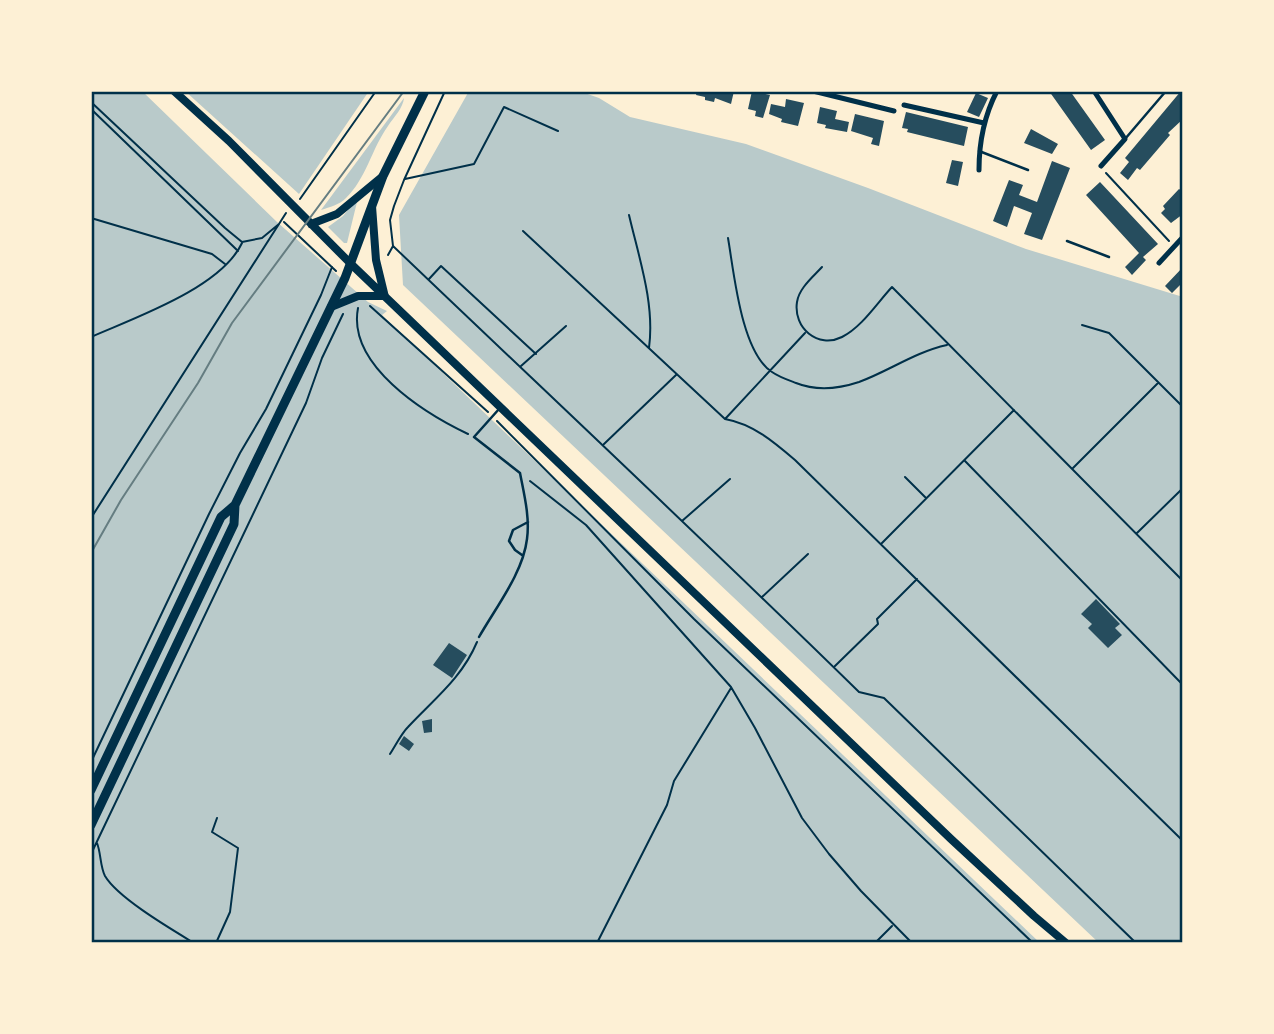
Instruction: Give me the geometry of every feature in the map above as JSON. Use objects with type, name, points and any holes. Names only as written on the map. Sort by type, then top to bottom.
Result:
[{"type":"main road","points":[[174,91],[229,141],[351,264],[951,839],[1066,943]]},
{"type":"main road","points":[[91,825],[234,524],[235,505],[345,278],[383,176],[425,91]]},
{"type":"main road","points":[[312,224],[337,214],[383,176]]},
{"type":"main road","points":[[372,203],[376,260],[385,296]]},
{"type":"main road","points":[[331,307],[358,296],[385,296]]},
{"type":"main road","points":[[91,790],[221,517],[235,505]]},
{"type":"street","points":[[813,91],[835,94],[894,111]]},
{"type":"street","points":[[979,170],[984,123],[998,91]]},
{"type":"street","points":[[1094,91],[1125,139],[1101,166]]},
{"type":"street","points":[[904,105],[984,123]]},
{"type":"street","points":[[1159,263],[1183,237]]},
{"type":"lane","points":[[1125,139],[1166,91]]},
{"type":"lane","points":[[979,151],[1028,170]]},
{"type":"lane","points":[[1067,241],[1109,257]]},
{"type":"lane","points":[[479,637],[515,573],[527,541],[528,522],[520,473],[474,437],[502,406]]},
{"type":"lane","points":[[522,555],[514,550],[509,541],[513,530],[528,522]]},
{"type":"path","points":[[293,206],[376,91]]},
{"type":"path","points":[[388,255],[393,246],[390,220],[404,180],[445,91]]},
{"type":"path","points":[[91,102],[242,242]]},
{"type":"path","points":[[404,180],[474,164],[504,107],[558,131]]},
{"type":"path","points":[[91,109],[238,251]]},
{"type":"path","points":[[1101,166],[1174,247]]},
{"type":"path","points":[[629,215],[649,305],[649,348]]},
{"type":"path","points":[[91,218],[212,254],[226,264]]},
{"type":"path","points":[[242,242],[262,238],[283,221]]},
{"type":"path","points":[[283,221],[345,278]]},
{"type":"path","points":[[91,518],[283,221]]},
{"type":"path","points":[[523,231],[725,419],[746,424],[795,460],[1183,841]]},
{"type":"path","points":[[728,238],[749,340],[769,371],[802,386],[842,387],[949,345]]},
{"type":"path","points":[[91,337],[190,292],[226,264],[242,242]]},
{"type":"path","points":[[393,246],[604,444],[681,522],[859,692],[884,698],[1136,943]]},
{"type":"path","points":[[428,279],[441,266],[536,354]]},
{"type":"path","points":[[822,267],[802,290],[797,301],[800,321],[806,332],[824,341],[845,335],[892,287],[1183,581]]},
{"type":"path","points":[[358,296],[491,416],[694,618],[1033,943]]},
{"type":"path","points":[[353,306],[358,306],[356,330],[373,363],[406,396],[425,410],[474,437]]},
{"type":"path","points":[[91,854],[306,403],[327,347],[348,310]]},
{"type":"path","points":[[1082,325],[1110,333],[1183,407]]},
{"type":"path","points":[[521,367],[566,326]]},
{"type":"path","points":[[725,419],[806,332]]},
{"type":"path","points":[[604,444],[676,374]]},
{"type":"path","points":[[1072,468],[1159,383]]},
{"type":"path","points":[[881,544],[1014,410]]},
{"type":"path","points":[[965,461],[1183,685]]},
{"type":"path","points":[[520,473],[586,525],[731,687],[802,818],[829,854],[912,943]]},
{"type":"path","points":[[905,477],[926,499]]},
{"type":"path","points":[[681,522],[730,479]]},
{"type":"path","points":[[1137,534],[1183,488]]},
{"type":"path","points":[[761,598],[808,554]]},
{"type":"path","points":[[834,667],[878,624],[877,619],[917,579]]},
{"type":"path","points":[[390,754],[406,729],[451,686],[472,655],[479,637]]},
{"type":"path","points":[[597,943],[667,805],[674,781],[731,687]]},
{"type":"path","points":[[216,943],[230,912],[238,848],[212,832],[217,818]]},
{"type":"path","points":[[97,842],[103,873],[110,883],[149,915],[194,943]]},
{"type":"path","points":[[872,943],[894,925]]},
{"type":"shaded area","points":[[91,91],[142,91],[277,222],[368,302],[387,311],[382,315],[1040,943],[91,943]]},
{"type":"shaded area","points":[[185,91],[369,91],[299,194]]},
{"type":"shaded area","points":[[469,91],[579,91],[599,98],[630,117],[746,144],[1026,249],[1183,297],[1183,943],[1099,943],[403,285],[399,215]]},
{"type":"shaded area","points":[[404,98],[353,190],[334,206],[321,210]]},
{"type":"shaded area","points":[[358,198],[347,243],[344,243],[328,227],[343,216]]},
{"type":"building","points":[[697,91],[734,91],[731,104],[715,98],[714,102],[705,100],[705,97],[696,95]]},
{"type":"building","points":[[752,91],[770,95],[763,118],[755,116],[756,111],[748,109]]},
{"type":"building","points":[[1049,91],[1070,91],[1105,140],[1091,150]]},
{"type":"building","points":[[1181,91],[1183,119],[1168,133],[1170,135],[1140,170],[1137,168],[1128,180],[1120,173],[1129,162],[1125,158]]},
{"type":"building","points":[[976,93],[988,98],[979,117],[967,112]]},
{"type":"building","points":[[786,99],[804,103],[798,126],[781,122],[782,119],[769,114],[771,104],[785,107]]},
{"type":"building","points":[[820,107],[837,111],[835,119],[849,122],[847,132],[825,128],[826,125],[817,123]]},
{"type":"building","points":[[906,112],[968,127],[964,146],[907,132],[908,129],[902,128]]},
{"type":"building","points":[[855,114],[884,121],[879,146],[871,144],[873,138],[851,131]]},
{"type":"building","points":[[1031,129],[1058,144],[1052,154],[1024,143]]},
{"type":"building","points":[[952,160],[963,162],[958,186],[946,183]]},
{"type":"building","points":[[1052,161],[1070,168],[1042,240],[1024,234],[1032,213],[1014,206],[1007,227],[993,221],[1009,180],[1023,185],[1019,195],[1037,202]]},
{"type":"building","points":[[1100,182],[1158,244],[1143,257],[1146,260],[1132,275],[1125,267],[1139,253],[1086,195]]},
{"type":"building","points":[[1179,189],[1183,190],[1183,214],[1171,223],[1161,213],[1165,209],[1163,206]]},
{"type":"building","points":[[1183,267],[1183,282],[1172,293],[1165,286]]},
{"type":"building","points":[[1096,599],[1120,624],[1115,628],[1122,635],[1108,648],[1088,628],[1092,624],[1081,614]]},
{"type":"building","points":[[449,643],[467,655],[452,678],[433,665]]},
{"type":"building","points":[[432,719],[432,732],[424,733],[422,721]]},
{"type":"building","points":[[404,736],[414,744],[409,751],[399,744]]},
{"type":"tram line","points":[[91,553],[121,500],[198,383],[232,323],[404,91]]}]
